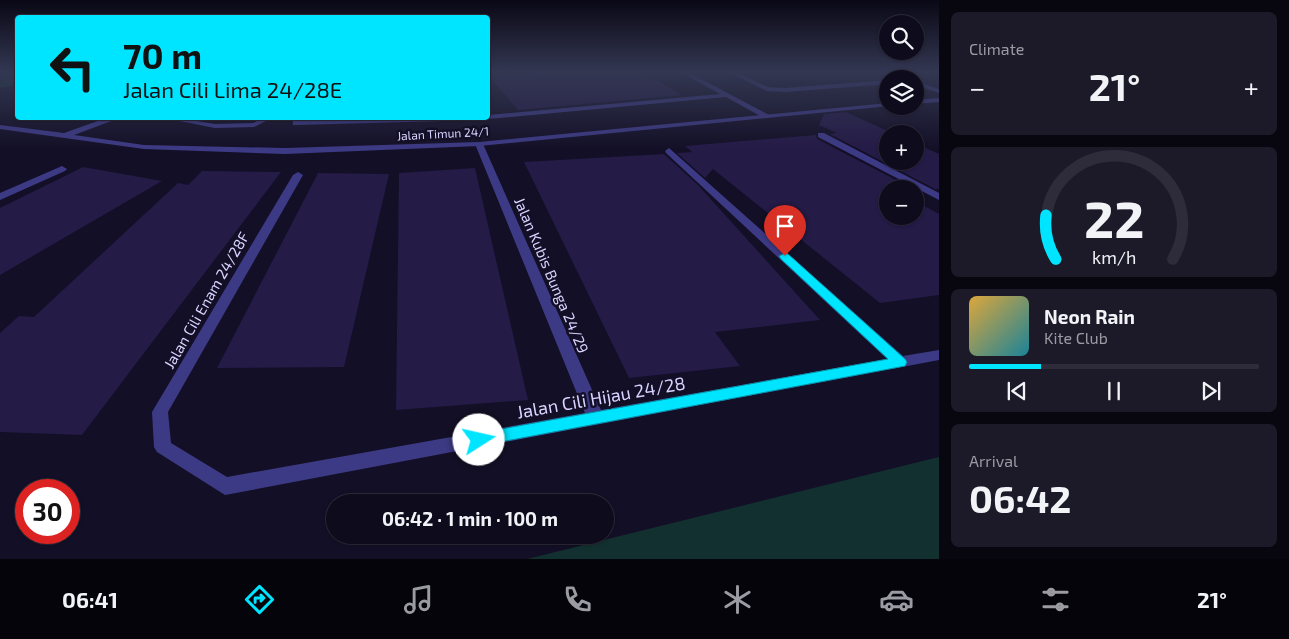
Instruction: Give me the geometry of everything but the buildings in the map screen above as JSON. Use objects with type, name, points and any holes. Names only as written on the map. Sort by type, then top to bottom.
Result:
[{"type":"street","points":[[490,117],[704,98]]},
{"type":"street","points":[[732,98],[767,116]]},
{"type":"street","points":[[924,101],[939,100]]},
{"type":"street","name":"Jalan Timun 24/1","points":[[0,127],[144,148],[285,151],[479,144],[879,106]]},
{"type":"street","points":[[64,137],[106,120]]},
{"type":"street","points":[[180,120],[214,126],[254,125],[264,120]]},
{"type":"street","points":[[301,120],[296,123],[396,120]]},
{"type":"street","points":[[822,135],[939,197]]},
{"type":"street","name":"Jalan Kubis Bunga 24/29","points":[[479,144],[596,418]]},
{"type":"street","points":[[669,150],[900,362]]},
{"type":"street","points":[[0,197],[62,169]]},
{"type":"street","name":"Jalan Cili Enam 24/28F","points":[[163,447],[160,412],[298,175]]},
{"type":"street","name":"Jalan Cili Hijau 24/28","points":[[163,447],[225,486],[939,355]]},
{"type":"green space","points":[[939,457],[939,559],[527,559],[588,544],[614,544],[614,537]]},
{"type":"route","points":[[479,440],[900,362],[785,256]]}]
